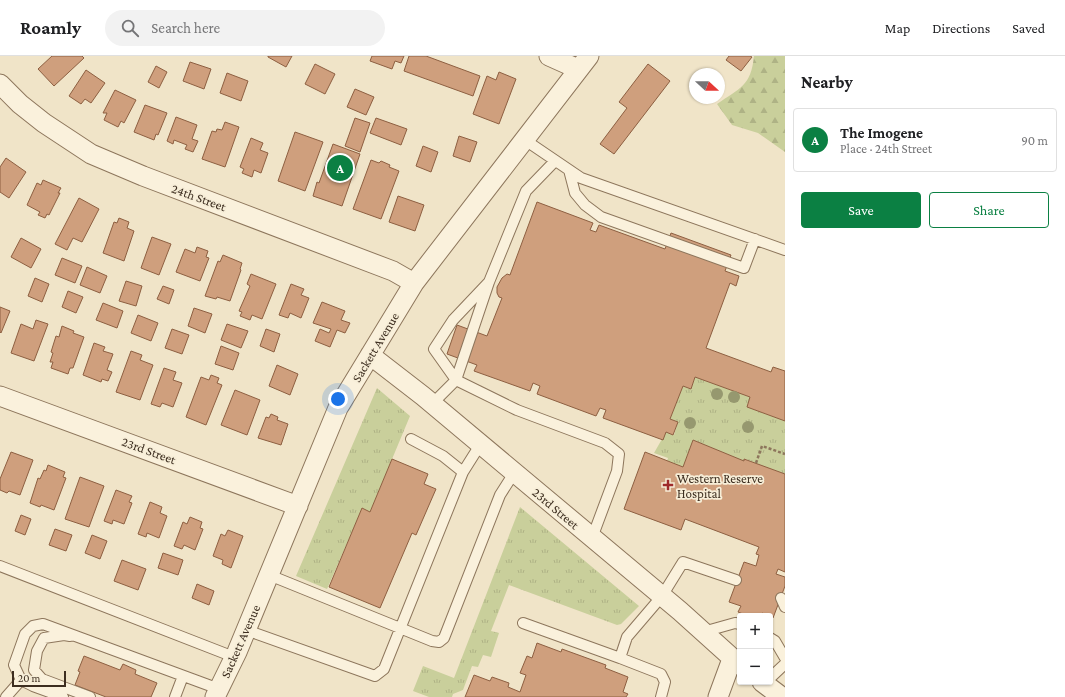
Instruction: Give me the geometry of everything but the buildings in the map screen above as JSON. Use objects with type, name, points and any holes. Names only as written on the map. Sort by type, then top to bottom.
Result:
[{"type":"street","points":[[549,56],[584,63]]},
{"type":"street","name":"Sackett Avenue","points":[[217,693],[246,630],[338,408],[414,283],[584,63]]},
{"type":"street","name":"24th Street","points":[[0,84],[20,104],[91,154],[149,178],[387,268],[414,283]]},
{"type":"street","name":"23rd Street","points":[[370,355],[432,404],[662,596],[736,662]]},
{"type":"street","name":"23rd Street","points":[[0,396],[298,506]]},
{"type":"street","points":[[718,697],[736,662]]},
{"type":"street","points":[[770,685],[782,697]]},
{"type":"lane","points":[[525,140],[581,178],[785,250]]},
{"type":"lane","points":[[432,404],[456,380],[489,282],[526,191],[556,161]]},
{"type":"lane","points":[[569,170],[575,193],[585,205],[601,217],[744,268],[755,239]]},
{"type":"lane","points":[[489,282],[453,320],[434,349],[456,380],[517,410],[605,443],[619,454],[617,471],[592,538]]},
{"type":"lane","points":[[411,439],[444,456],[463,472]]},
{"type":"lane","points":[[246,630],[375,676],[384,669],[463,472],[480,445]]},
{"type":"lane","points":[[269,575],[432,641],[439,642],[444,638],[500,495],[514,474]]},
{"type":"lane","points":[[620,658],[627,637],[662,596],[684,562],[736,580]]},
{"type":"lane","points":[[0,566],[234,657]]},
{"type":"lane","points":[[524,623],[661,674],[665,682],[661,697]]},
{"type":"lane","points":[[703,632],[737,623]]},
{"type":"lane","points":[[62,697],[21,680],[14,665],[25,634],[33,626],[43,624],[183,676],[217,693]]},
{"type":"lane","points":[[80,638],[64,635],[44,638],[38,651],[34,670],[42,679],[90,697]]},
{"type":"lane","points":[[773,640],[785,658]]},
{"type":"lane","points":[[773,675],[785,664]]},
{"type":"lane","points":[[175,697],[183,676]]},
{"type":"lane","points":[[6,697],[21,680]]},
{"type":"path","points":[[756,463],[762,446],[785,454]]},
{"type":"green space","points":[[754,56],[785,56],[785,152],[758,133],[732,125],[717,104],[725,104],[725,99],[743,85],[750,74]]},
{"type":"green space","points":[[695,377],[750,397],[747,407],[785,421],[785,474],[745,459],[744,461],[693,440],[683,467],[667,461],[668,458],[654,453],[666,432],[674,435],[678,422],[670,419],[683,386],[691,389]]},
{"type":"green space","points":[[377,388],[410,416],[370,512],[362,509],[327,589],[296,576]]},
{"type":"green space","points":[[520,507],[639,606],[621,624],[617,625],[509,585],[491,631],[499,633],[491,657],[483,655],[478,667],[472,666],[463,690],[453,694],[452,697],[429,697],[413,691],[423,666],[454,678]]},
{"type":"place","name":"The Imogene","points":[[340,168]]},
{"type":"place","name":"Western Reserve Hospital","points":[[668,485]]}]
